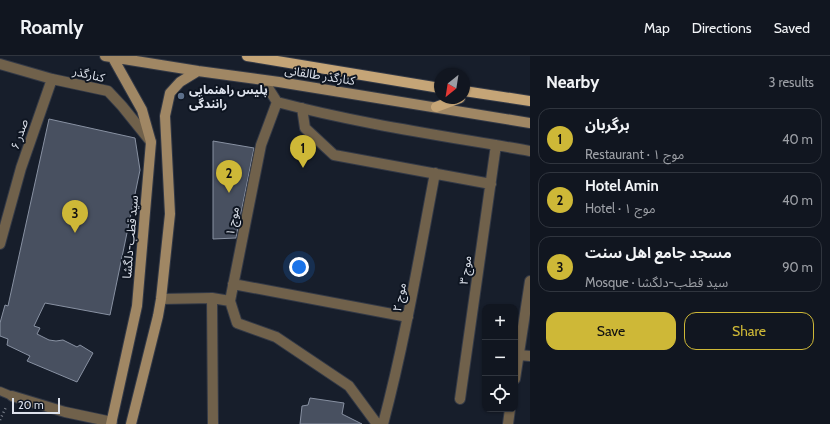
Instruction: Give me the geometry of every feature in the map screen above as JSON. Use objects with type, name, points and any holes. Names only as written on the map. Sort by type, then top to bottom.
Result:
[{"type":"main road","points":[[247,56],[434,87]]},
{"type":"main road","name":"کنارگذر طالقانی","points":[[109,57],[436,107],[530,123]]},
{"type":"main road","name":"سید قطب-دلگشا","points":[[109,57],[142,110],[151,142],[137,306],[111,423]]},
{"type":"main road","points":[[131,424],[161,299],[170,214],[165,116],[170,93],[180,82],[198,71]]},
{"type":"main road","points":[[470,94],[530,102]]},
{"type":"main road","points":[[436,107],[444,104]]},
{"type":"street","name":"کنارگذر","points":[[0,64],[108,91],[151,142]]},
{"type":"street","name":"صدر ۶","points":[[0,244],[21,168],[52,78]]},
{"type":"street","points":[[263,80],[278,102],[356,120],[530,151]]},
{"type":"street","name":"موج ۱","points":[[230,301],[261,145],[278,102]]},
{"type":"street","points":[[302,108],[305,128],[334,155],[491,184]]},
{"type":"street","name":"موج ۳","points":[[460,399],[496,145]]},
{"type":"street","name":"موج ۲","points":[[383,424],[395,379],[408,317],[435,173]]},
{"type":"street","points":[[516,376],[530,281]]},
{"type":"street","points":[[233,284],[408,317]]},
{"type":"street","points":[[161,299],[212,298],[230,301],[237,323],[276,338],[349,386],[377,424]]},
{"type":"street","points":[[212,298],[213,424]]},
{"type":"street","points":[[519,355],[530,356]]},
{"type":"street","points":[[12,396],[64,412],[111,423]]},
{"type":"street","points":[[508,424],[510,412]]},
{"type":"lane","points":[[0,391],[12,396]]},
{"type":"building","points":[[49,119],[135,138],[140,170],[110,315],[45,303],[34,326],[40,328],[37,334],[49,340],[63,340],[77,347],[80,345],[93,353],[77,382],[27,361],[30,356],[7,345],[8,339],[0,336],[0,323],[5,305],[8,306]]},
{"type":"building","points":[[213,141],[254,148],[236,238],[213,239]]},
{"type":"building","points":[[310,398],[344,403],[342,414],[362,424],[300,424],[302,406],[308,405]]},
{"type":"place","name":"پلیس راهنمایی رانندگی","points":[[181,96]]},
{"type":"place","name":"برگربان","points":[[303,168]]},
{"type":"place","name":"Hotel Amin","points":[[229,193]]},
{"type":"place","name":"مسجد جامع اهل سنت","points":[[75,233]]}]
